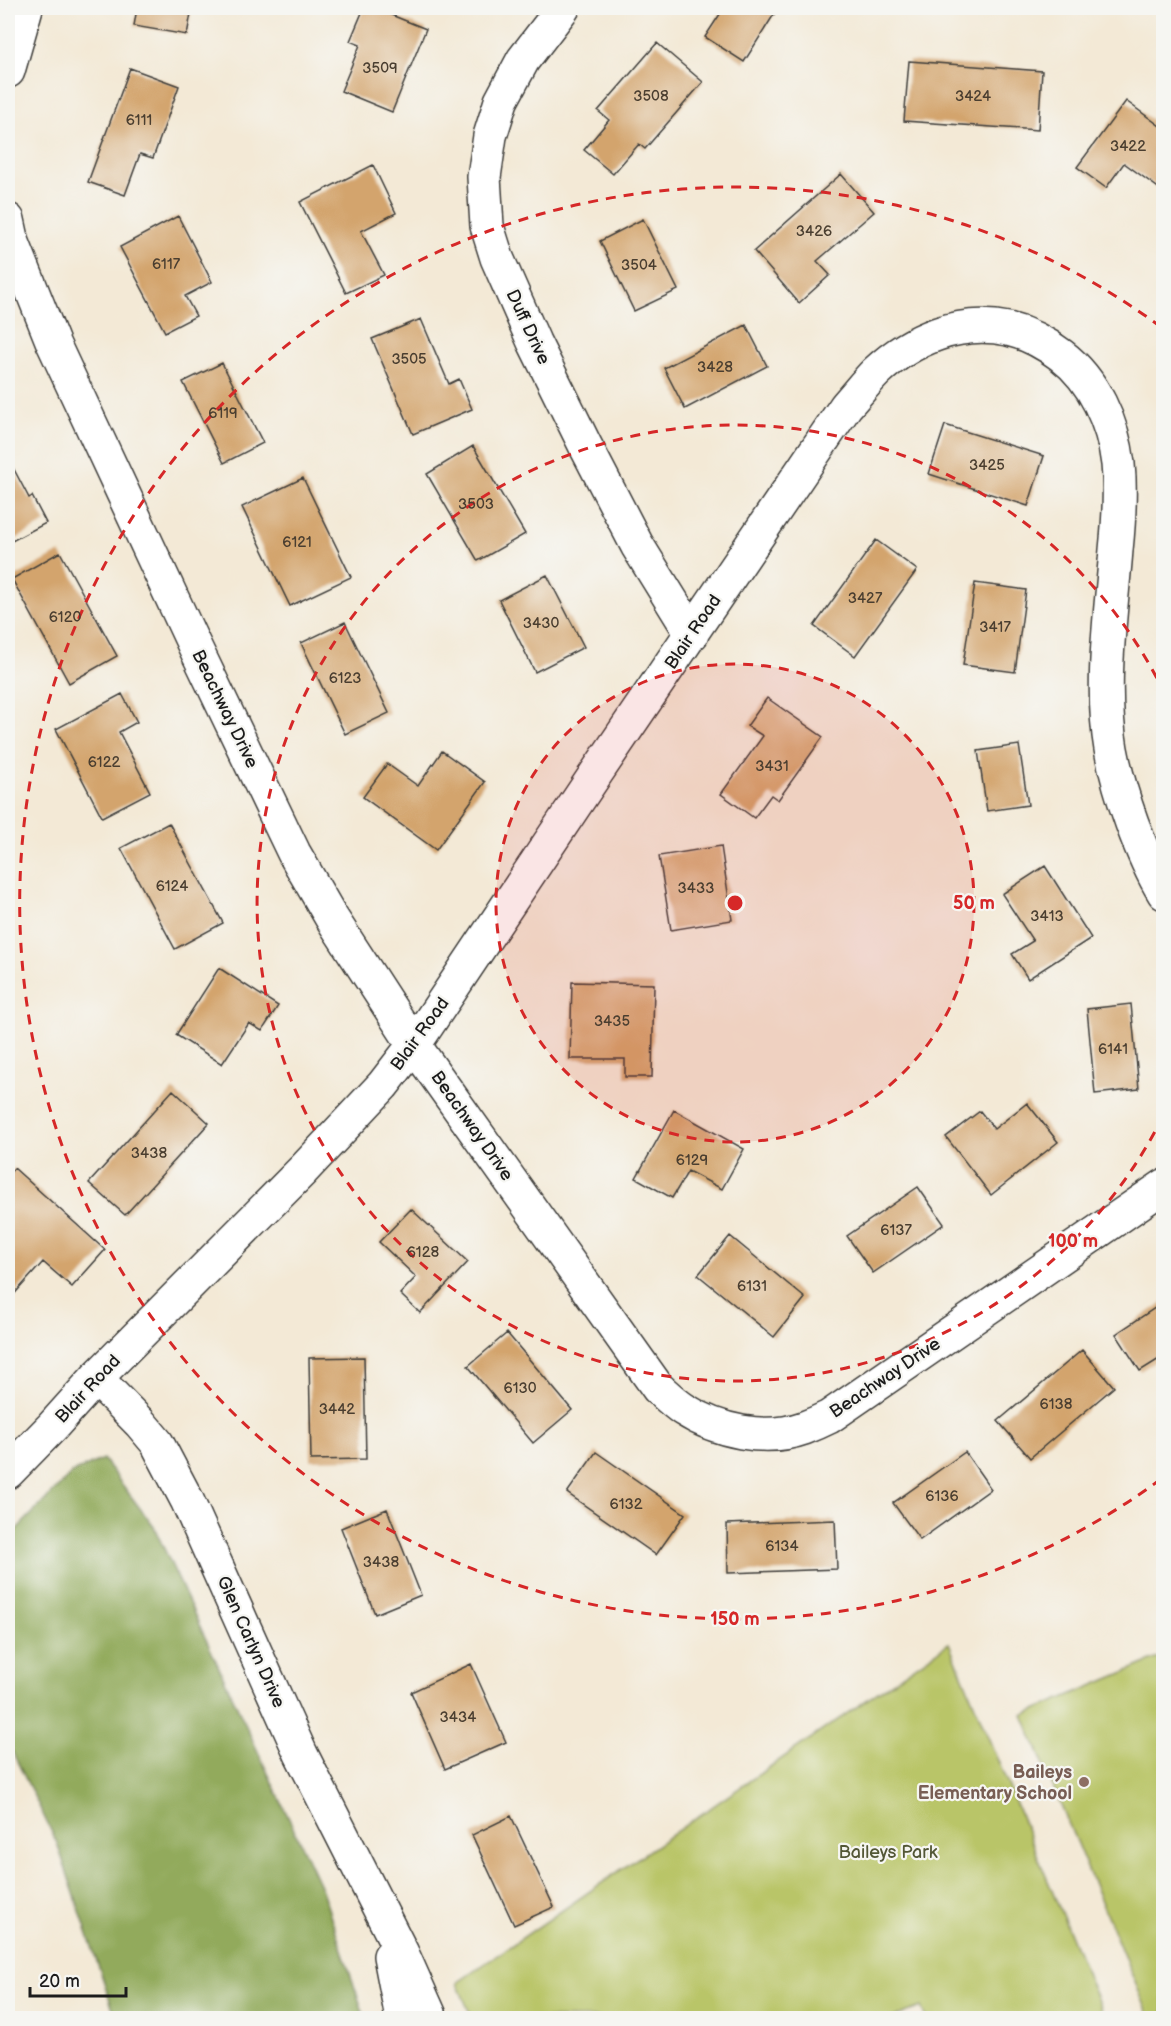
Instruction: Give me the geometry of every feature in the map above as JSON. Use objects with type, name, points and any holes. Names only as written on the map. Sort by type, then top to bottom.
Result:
[{"type":"street","points":[[8,71],[26,8]]},
{"type":"street","name":"Duff Drive","points":[[563,8],[523,60],[501,101],[490,136],[484,177],[487,226],[497,258],[534,342],[585,445],[637,545],[692,634]]},
{"type":"street","name":"Beachway Drive","points":[[9,235],[53,343],[294,854],[331,917],[414,1045],[658,1388],[683,1409],[711,1424],[742,1433],[774,1434],[803,1429],[829,1417],[1164,1186]]},
{"type":"street","name":"Blair Road","points":[[8,1472],[96,1378],[303,1170],[383,1085],[414,1045],[846,406],[876,372],[906,349],[937,333],[971,326],[994,326],[1024,333],[1045,343],[1073,364],[1095,392],[1107,420],[1118,463],[1120,509],[1107,695],[1111,748],[1121,788],[1139,838],[1164,893]]},
{"type":"street","name":"Glen Carlyn Drive","points":[[96,1378],[158,1443],[187,1500],[301,1754],[384,1922],[402,1953],[431,2019]]},
{"type":"street","name":"Glen Carlyn Drive","points":[[384,1922],[402,2019]]},
{"type":"green space","points":[[103,1459],[154,1527],[322,1890],[365,2018],[116,2018],[57,1843],[8,1743],[8,1538],[72,1473]]},
{"type":"green space","name":"Baileys Park","points":[[949,1643],[1105,2018],[926,2018],[921,2007],[892,2018],[472,2018],[457,1983]]},
{"type":"green space","points":[[1163,1656],[1164,2018],[1150,2018],[1023,1715]]},
{"type":"building","points":[[137,8],[192,8],[187,35],[134,26]]},
{"type":"building","points":[[364,8],[374,8],[426,29],[392,112],[341,91],[360,45],[350,41]]},
{"type":"building","points":[[724,8],[778,8],[744,62],[705,37]]},
{"type":"building","points":[[657,43],[703,82],[645,149],[639,144],[613,174],[584,150],[609,120],[598,111]]},
{"type":"building","points":[[909,61],[1042,71],[1038,130],[904,121]]},
{"type":"building","points":[[130,68],[179,86],[153,158],[140,154],[125,195],[88,182]]},
{"type":"building","points":[[1126,101],[1164,129],[1164,192],[1124,163],[1106,188],[1077,167]]},
{"type":"building","points":[[373,165],[396,213],[361,231],[384,275],[346,293],[300,202]]},
{"type":"building","points":[[841,174],[874,212],[817,261],[830,275],[799,303],[754,251]]},
{"type":"building","points":[[178,216],[212,282],[185,296],[196,316],[165,332],[120,247]]},
{"type":"building","points":[[643,219],[678,290],[634,311],[600,241]]},
{"type":"building","points":[[421,319],[449,384],[459,379],[472,409],[413,434],[372,339]]},
{"type":"building","points":[[746,325],[767,366],[685,409],[664,368]]},
{"type":"building","points":[[222,363],[263,443],[224,463],[183,382]]},
{"type":"building","points":[[945,425],[1044,456],[1028,506],[929,474]]},
{"type":"building","points":[[473,446],[525,534],[478,561],[427,474]]},
{"type":"building","points":[[8,458],[29,498],[32,496],[46,523],[8,543]]},
{"type":"building","points":[[303,478],[351,577],[290,606],[242,507]]},
{"type":"building","points":[[876,540],[917,570],[855,656],[814,626]]},
{"type":"building","points":[[60,552],[117,656],[69,683],[12,579]]},
{"type":"building","points":[[547,575],[584,647],[535,672],[499,600]]},
{"type":"building","points":[[975,583],[1026,590],[1015,672],[963,665]]},
{"type":"building","points":[[345,622],[389,713],[345,734],[301,643]]},
{"type":"building","points":[[122,694],[137,722],[119,732],[150,792],[102,817],[56,729]]},
{"type":"building","points":[[767,698],[823,737],[778,800],[771,795],[754,818],[721,794],[763,736],[747,726]]},
{"type":"building","points":[[1019,745],[1028,805],[987,811],[978,751]]},
{"type":"building","points":[[442,751],[485,782],[436,850],[363,797],[387,764],[418,786]]},
{"type":"building","points":[[169,823],[223,923],[175,949],[121,848]]},
{"type":"building","points":[[721,846],[732,920],[671,930],[659,856]]},
{"type":"building","points":[[1045,866],[1091,938],[1028,979],[1012,954],[1033,941],[1002,894]]},
{"type":"building","points":[[219,968],[278,1006],[262,1031],[249,1023],[222,1064],[176,1035]]},
{"type":"building","points":[[572,982],[654,984],[652,1077],[625,1077],[625,1059],[570,1059]]},
{"type":"building","points":[[1131,1004],[1139,1089],[1095,1094],[1087,1009]]},
{"type":"building","points":[[173,1090],[209,1123],[125,1215],[89,1183]]},
{"type":"building","points":[[1027,1103],[1058,1142],[991,1195],[946,1137],[980,1111],[994,1129]]},
{"type":"building","points":[[674,1110],[744,1149],[722,1189],[688,1171],[672,1198],[636,1178]]},
{"type":"building","points":[[14,1168],[105,1250],[72,1287],[43,1262],[8,1301],[8,1175]]},
{"type":"building","points":[[918,1187],[944,1224],[873,1273],[847,1236]]},
{"type":"building","points":[[411,1209],[468,1262],[420,1313],[400,1294],[416,1277],[379,1242]]},
{"type":"building","points":[[730,1236],[805,1298],[774,1337],[698,1275]]},
{"type":"building","points":[[1164,1302],[1164,1356],[1140,1371],[1116,1334]]},
{"type":"building","points":[[507,1333],[572,1410],[533,1443],[468,1366]]},
{"type":"building","points":[[1082,1350],[1114,1387],[1030,1458],[998,1421]]},
{"type":"building","points":[[364,1357],[366,1459],[311,1460],[309,1358]]},
{"type":"building","points":[[596,1452],[685,1514],[656,1555],[567,1493]]},
{"type":"building","points":[[965,1452],[991,1489],[920,1540],[893,1503]]},
{"type":"building","points":[[387,1509],[421,1595],[375,1614],[341,1528]]},
{"type":"building","points":[[835,1520],[837,1569],[728,1573],[727,1524]]},
{"type":"building","points":[[471,1664],[506,1742],[445,1769],[411,1692]]},
{"type":"building","points":[[511,1816],[554,1907],[514,1925],[472,1835]]},
{"type":"place","name":"Baileys Elementary School","points":[[1084,1782]]}]
